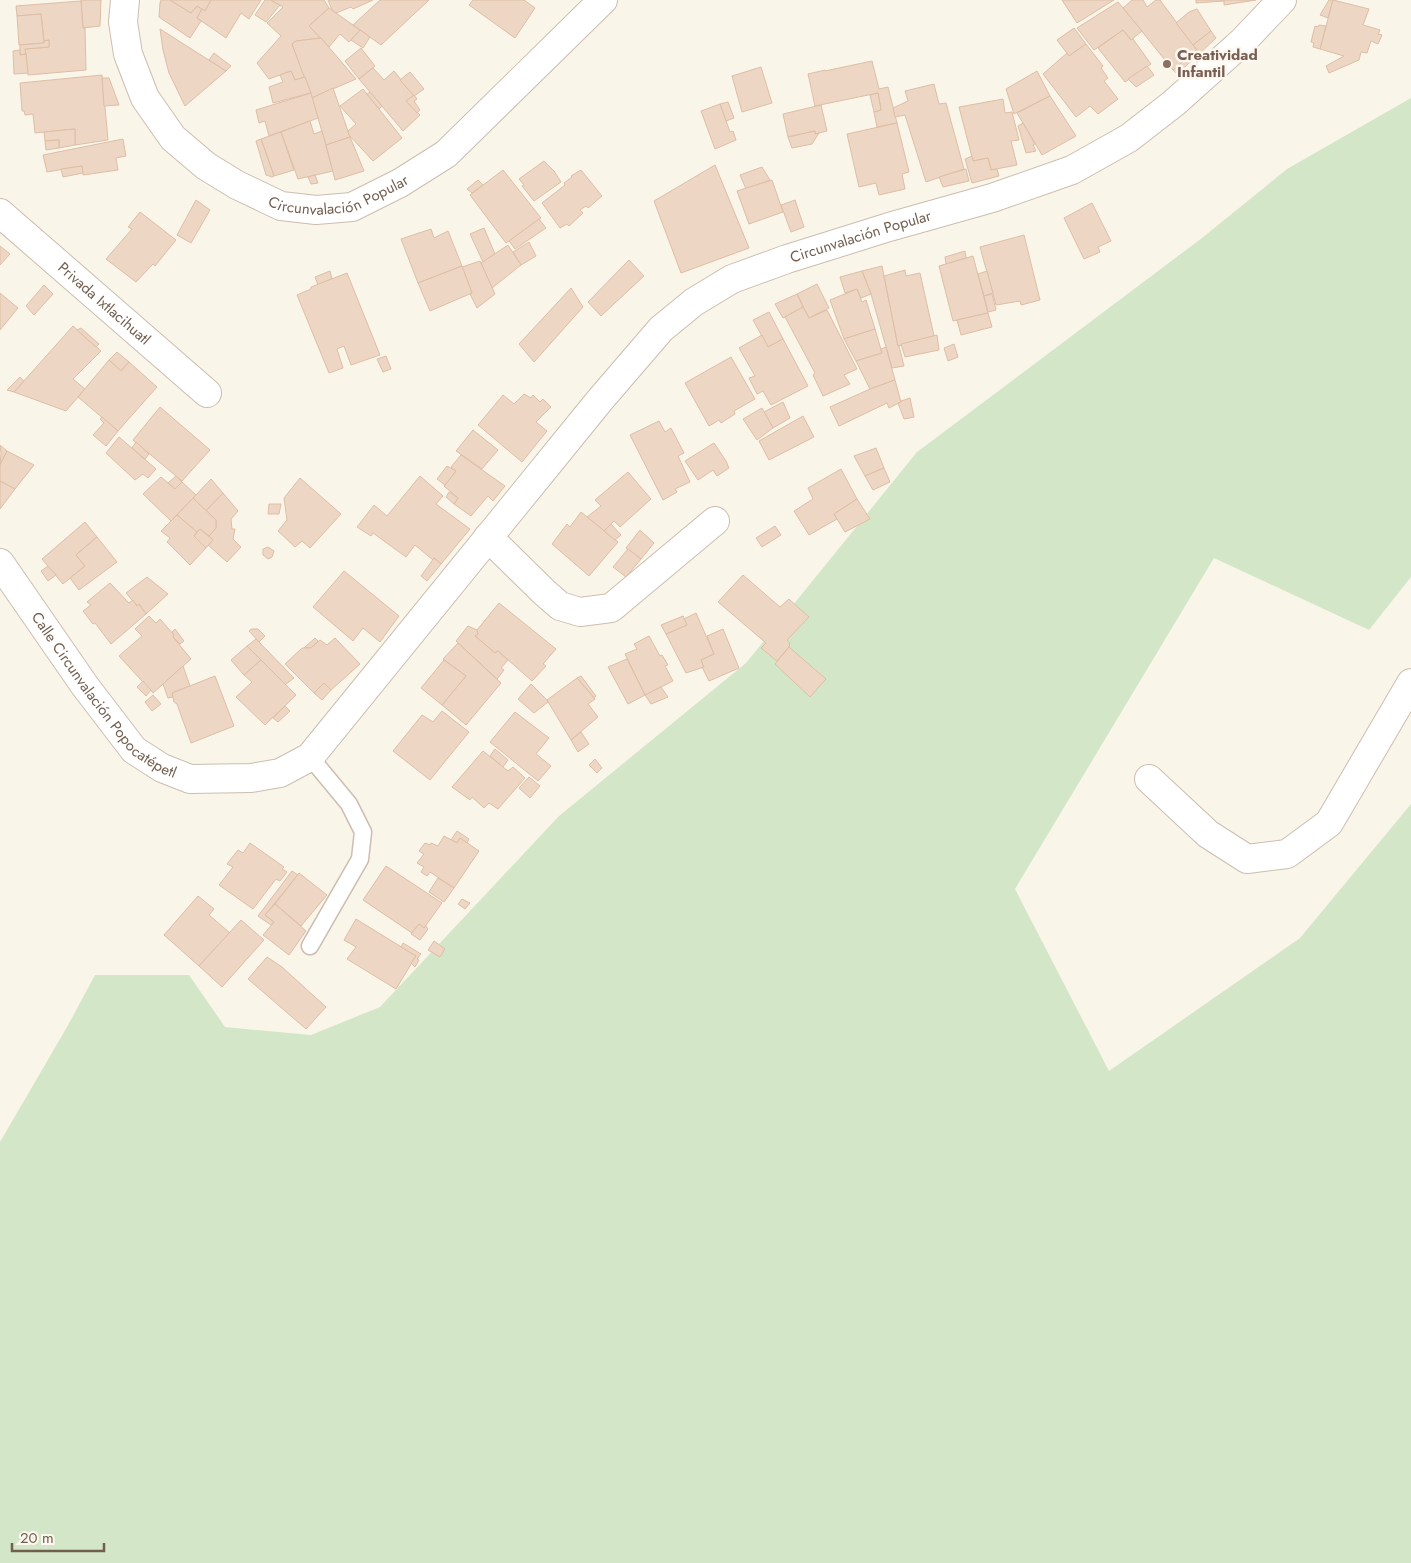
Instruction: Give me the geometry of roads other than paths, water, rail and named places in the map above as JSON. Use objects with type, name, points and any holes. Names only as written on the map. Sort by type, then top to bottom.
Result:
[{"type":"street","name":"Circunvalación Popular","points":[[125,0],[123,22],[128,54],[145,98],[173,138],[206,166],[237,185],[281,206],[316,210],[352,207],[400,182],[446,154],[603,0]]},
{"type":"street","name":"Circunvalación Popular","points":[[488,537],[661,329],[694,302],[732,279],[787,259],[889,227],[992,198],[1072,170],[1129,138],[1174,103],[1242,42],[1282,0]]},
{"type":"street","name":"Privada Ixtlacihuatl","points":[[0,213],[207,393]]},
{"type":"street","points":[[488,537],[560,606],[580,612],[611,608],[715,521]]},
{"type":"street","name":"Calle Circunvalación Popocatépetl","points":[[0,563],[86,686],[134,750],[162,768],[190,779],[251,778],[280,773],[310,757],[488,537]]},
{"type":"street","points":[[1149,779],[1208,834],[1246,859],[1288,854],[1329,823],[1411,683]]},
{"type":"lane","points":[[310,757],[350,804],[363,832],[360,859],[310,946]]},
{"type":"place","name":"Creatividad Infantil","points":[[1167,64]]}]
